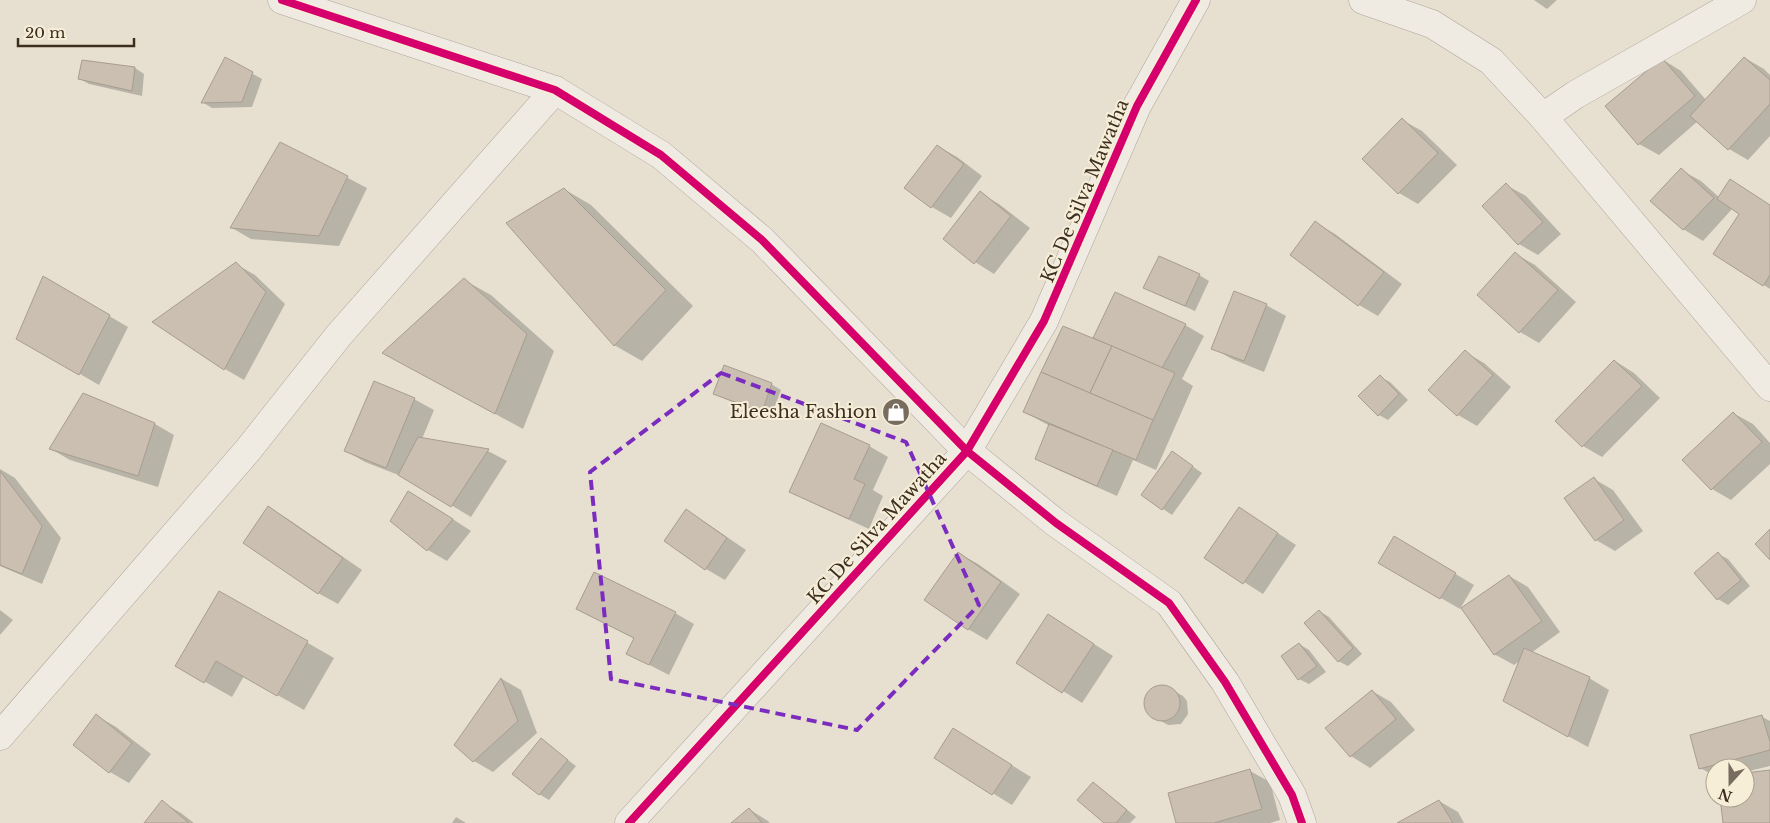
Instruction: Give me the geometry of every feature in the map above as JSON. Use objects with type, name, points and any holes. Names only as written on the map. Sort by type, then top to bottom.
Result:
[{"type":"street","points":[[282,0],[555,90],[661,155],[762,240],[967,451],[1056,523],[1168,603],[1225,682],[1292,796],[1302,823]]},
{"type":"street","name":"KC De Silva Mawatha","points":[[629,823],[967,451],[1044,321],[1137,106],[1196,0]]},
{"type":"street","points":[[1363,0],[1432,24],[1491,61],[1543,117],[1770,387]]},
{"type":"street","points":[[1543,117],[1575,95],[1742,0]]},
{"type":"street","points":[[0,736],[248,450],[339,335],[555,90]]},
{"type":"highlighted area","points":[[721,373],[906,442],[979,605],[857,730],[611,679],[590,472]]},
{"type":"building","points":[[225,57],[253,72],[242,102],[201,103]]},
{"type":"building","points":[[1744,57],[1770,80],[1770,104],[1728,150],[1690,116]]},
{"type":"building","points":[[1662,58],[1695,96],[1638,145],[1605,106]]},
{"type":"building","points":[[82,60],[135,67],[132,91],[78,79]]},
{"type":"building","points":[[1402,118],[1438,153],[1398,194],[1362,159]]},
{"type":"building","points":[[280,142],[348,176],[319,236],[230,228]]},
{"type":"building","points":[[937,145],[964,164],[931,208],[904,188]]},
{"type":"building","points":[[1681,168],[1714,198],[1683,230],[1650,201]]},
{"type":"building","points":[[1730,179],[1770,205],[1770,275],[1763,286],[1713,254],[1739,214],[1717,199]]},
{"type":"building","points":[[1506,183],[1543,222],[1518,245],[1482,206]]},
{"type":"building","points":[[564,188],[666,290],[614,346],[506,223]]},
{"type":"building","points":[[980,191],[1011,216],[974,264],[943,239]]},
{"type":"building","points":[[1315,221],[1384,272],[1358,306],[1290,255]]},
{"type":"building","points":[[1515,252],[1558,290],[1519,333],[1477,295]]},
{"type":"building","points":[[1159,256],[1200,274],[1185,306],[1143,288]]},
{"type":"building","points":[[236,262],[266,292],[224,370],[152,322]]},
{"type":"building","points":[[43,276],[110,315],[79,375],[16,339]]},
{"type":"building","points":[[464,278],[527,334],[495,414],[382,353]]},
{"type":"building","points":[[1234,291],[1267,304],[1244,361],[1211,349]]},
{"type":"building","points":[[1115,292],[1186,324],[1162,368],[1093,338]]},
{"type":"building","points":[[1063,326],[1112,346],[1090,393],[1041,372]]},
{"type":"building","points":[[1112,346],[1175,373],[1153,420],[1090,393]]},
{"type":"building","points":[[1465,350],[1493,375],[1457,416],[1428,390]]},
{"type":"building","points":[[1614,360],[1642,386],[1582,447],[1555,421]]},
{"type":"building","points":[[724,365],[772,383],[762,412],[713,394]]},
{"type":"building","points":[[1041,372],[1153,420],[1136,460],[1023,412]]},
{"type":"building","points":[[1380,375],[1399,394],[1378,416],[1358,396]]},
{"type":"building","points":[[374,381],[415,398],[386,468],[344,451]]},
{"type":"building","points":[[83,393],[155,423],[138,476],[49,449]]},
{"type":"building","points":[[1733,412],[1762,442],[1711,490],[1682,460]]},
{"type":"building","points":[[821,423],[870,445],[854,479],[865,484],[849,519],[789,492]]},
{"type":"building","points":[[1049,424],[1113,450],[1097,486],[1035,459]]},
{"type":"building","points":[[418,437],[489,449],[451,507],[398,475]]},
{"type":"building","points":[[1172,451],[1193,466],[1162,510],[1141,495]]},
{"type":"building","points":[[0,471],[42,526],[22,574],[0,565]]},
{"type":"building","points":[[1594,477],[1624,520],[1595,541],[1564,498]]},
{"type":"building","points":[[408,491],[453,519],[427,551],[390,521]]},
{"type":"building","points":[[268,506],[343,558],[318,594],[243,543]]},
{"type":"building","points":[[1239,507],[1278,533],[1243,584],[1204,558]]},
{"type":"building","points":[[686,509],[727,538],[705,570],[664,541]]},
{"type":"building","points":[[1770,529],[1770,560],[1755,544]]},
{"type":"building","points":[[1394,536],[1456,573],[1440,599],[1378,563]]},
{"type":"building","points":[[958,552],[1001,582],[968,630],[924,600]]},
{"type":"building","points":[[1718,552],[1741,580],[1717,600],[1694,573]]},
{"type":"building","points":[[594,572],[676,612],[649,665],[626,654],[634,638],[576,609]]},
{"type":"building","points":[[1509,575],[1542,621],[1494,655],[1461,608]]},
{"type":"building","points":[[219,591],[308,641],[277,696],[216,661],[204,683],[175,666]]},
{"type":"building","points":[[1319,610],[1353,648],[1338,662],[1304,623]]},
{"type":"building","points":[[1048,614],[1094,644],[1062,693],[1016,663]]},
{"type":"building","points":[[1299,643],[1317,666],[1298,680],[1281,656]]},
{"type":"building","points":[[1524,648],[1590,677],[1568,737],[1503,701]]},
{"type":"building","points":[[501,678],[518,721],[473,762],[454,745]]},
{"type":"building","points":[[1162,685],[1174,691],[1180,703],[1174,715],[1162,721],[1150,715],[1144,703],[1150,691]]},
{"type":"building","points":[[1372,690],[1396,719],[1350,757],[1325,728]]},
{"type":"building","points":[[96,714],[132,743],[109,773],[73,745]]},
{"type":"building","points":[[1762,715],[1770,742],[1770,750],[1740,758],[1705,758],[1705,767],[1699,769],[1690,735]]},
{"type":"building","points":[[953,728],[1012,765],[992,795],[934,758]]},
{"type":"building","points":[[541,738],[568,760],[539,795],[512,774]]},
{"type":"building","points":[[1250,769],[1262,809],[1214,823],[1176,823],[1168,793]]},
{"type":"building","points":[[1770,770],[1770,823],[1723,823],[1721,808],[1755,808],[1755,772]]},
{"type":"building","points":[[1093,782],[1127,810],[1116,823],[1104,823],[1077,800]]},
{"type":"building","points":[[162,800],[189,823],[144,823]]},
{"type":"building","points":[[1439,800],[1453,823],[1397,823]]},
{"type":"building","points":[[749,808],[762,823],[731,823]]},
{"type":"cycle path","points":[[282,0],[555,90],[661,155],[762,240],[967,451],[1056,523],[1169,603],[1225,682],[1292,795],[1302,823]]},
{"type":"cycle path","points":[[629,823],[967,451],[1044,321],[1137,106],[1196,0]]},
{"type":"place","name":"Eleesha Fashion","points":[[896,412]]}]
